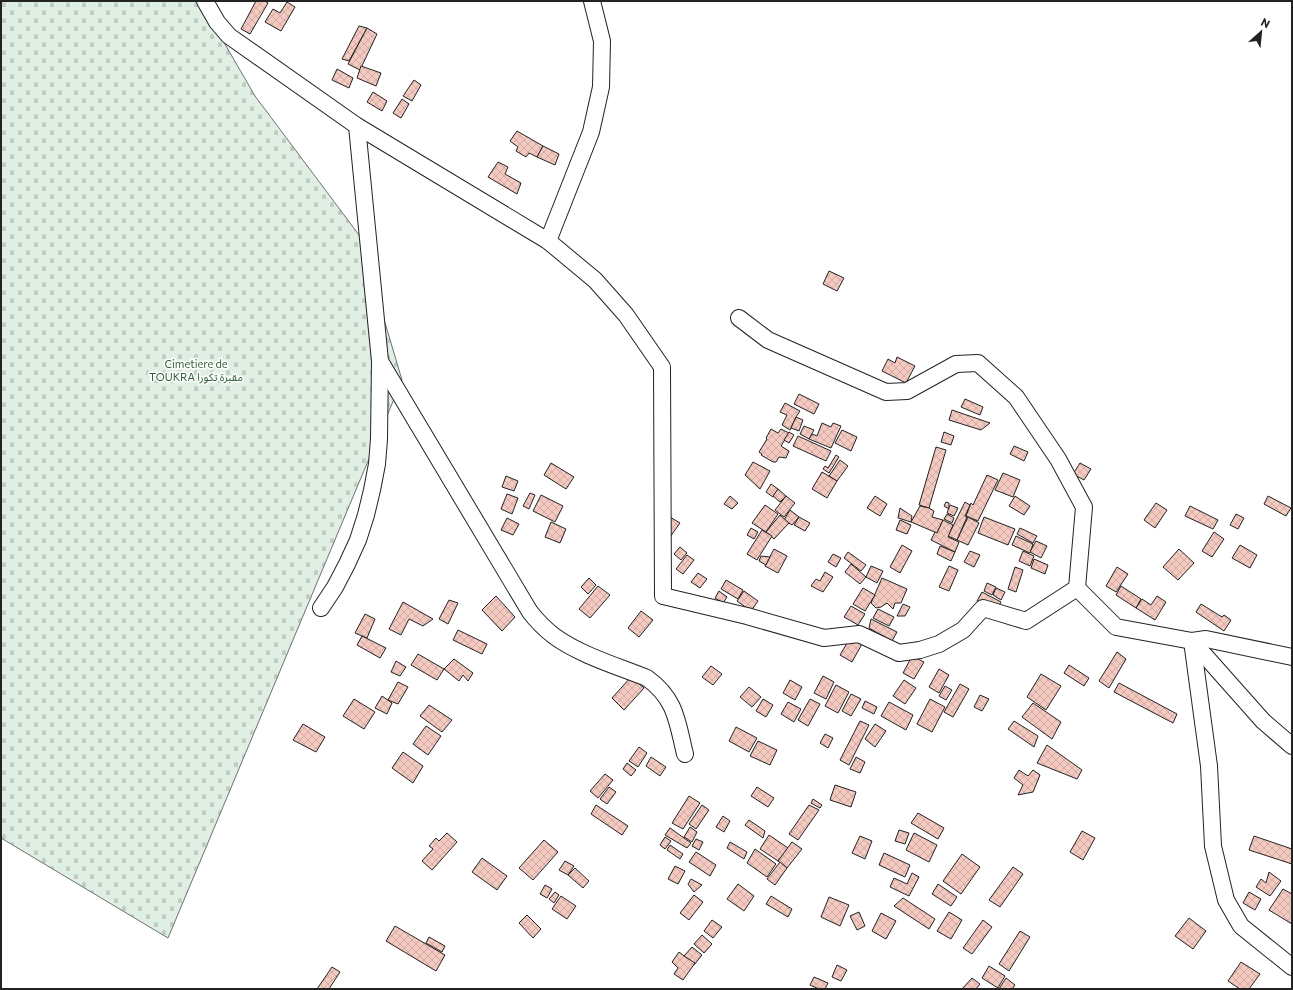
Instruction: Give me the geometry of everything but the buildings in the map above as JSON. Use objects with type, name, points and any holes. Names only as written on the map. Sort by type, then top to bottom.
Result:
[{"type":"street","points":[[205,1],[217,22],[230,36],[357,126],[548,241],[595,280],[626,315],[662,367],[663,596],[747,616],[824,638],[859,634],[899,652],[920,650],[939,644],[963,630],[983,608],[1026,621],[1077,588]]},
{"type":"street","points":[[548,241],[590,132],[601,87],[602,41],[592,1]]},
{"type":"street","points":[[321,608],[347,564],[358,540],[371,496],[377,464],[379,438],[380,361],[357,126]]},
{"type":"street","points":[[739,318],[768,340],[886,392],[907,391],[956,364],[978,363],[1016,397],[1058,459],[1084,507],[1077,588],[1116,627],[1192,641],[1206,639],[1292,657]]},
{"type":"street","points":[[380,361],[530,612],[553,636],[567,644],[647,678],[658,686],[667,697],[673,709],[685,754]]},
{"type":"street","points":[[1192,641],[1263,721],[1292,746]]},
{"type":"street","points":[[1192,641],[1209,766],[1213,846],[1226,900],[1241,926],[1292,967]]},
{"type":"green space","name":"Cimetiere de TOUKRA مقبرة تكورا","points":[[1,1],[200,1],[255,96],[359,235],[402,380],[168,938],[1,838]]}]
